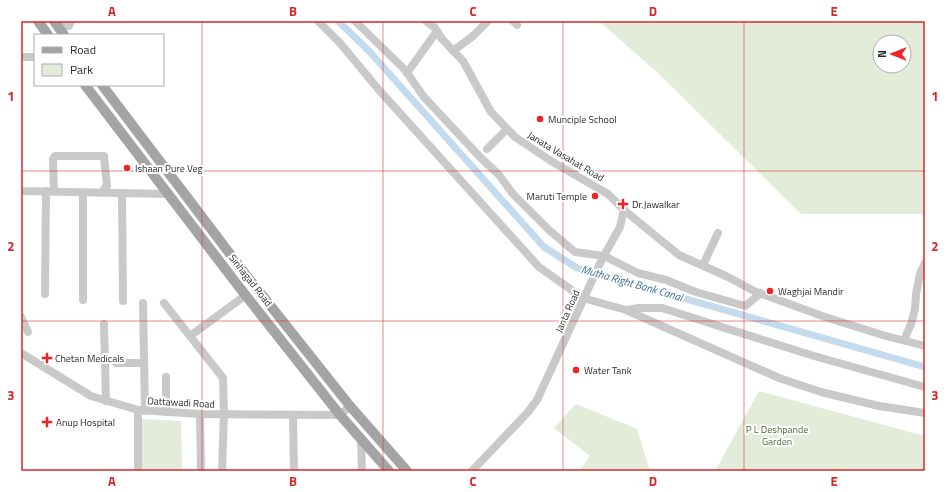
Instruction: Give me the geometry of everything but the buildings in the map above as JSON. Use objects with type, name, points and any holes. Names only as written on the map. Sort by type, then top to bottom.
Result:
[{"type":"main road","points":[[38,21],[47,34]]},
{"type":"main road","points":[[54,22],[63,34]]},
{"type":"main road","name":"Sinhagad Road","points":[[87,86],[168,194],[340,415],[389,471]]},
{"type":"main road","name":"Sinhagad Road","points":[[103,86],[246,275],[350,406],[407,471]]},
{"type":"street","points":[[54,22],[69,26],[71,21]]},
{"type":"street","points":[[318,21],[340,43],[388,101],[540,267],[585,296],[626,310],[779,378],[821,392],[879,406],[925,413]]},
{"type":"street","points":[[355,21],[407,73],[424,97],[480,157],[499,175],[513,194],[549,230],[574,252],[602,258],[696,292],[745,306],[761,293]]},
{"type":"street","name":"Janata Vasahat Road","points":[[426,21],[437,31],[442,39],[463,61],[491,112],[515,137],[533,150],[608,194],[624,210],[679,255],[761,293],[826,317],[925,346]]},
{"type":"street","points":[[453,51],[473,36],[488,21]]},
{"type":"street","points":[[407,73],[437,31]]},
{"type":"street","points":[[21,57],[34,57]]},
{"type":"street","points":[[487,149],[507,129]]},
{"type":"street","points":[[45,294],[50,191],[53,159],[55,156],[104,156],[107,186],[104,189],[104,192]]},
{"type":"street","points":[[21,191],[168,194]]},
{"type":"street","points":[[83,192],[83,300]]},
{"type":"street","points":[[122,193],[123,301]]},
{"type":"street","points":[[602,258],[620,227],[624,210]]},
{"type":"street","points":[[703,265],[718,233]]},
{"type":"street","name":"Janta Road","points":[[472,471],[528,412],[537,400],[602,258]]},
{"type":"street","points":[[904,340],[911,324],[920,274],[925,263]]},
{"type":"street","points":[[190,336],[246,295]]},
{"type":"street","points":[[138,471],[144,363],[143,303]]},
{"type":"street","points":[[164,303],[223,378],[224,414],[222,471]]},
{"type":"street","points":[[626,310],[639,308],[662,308],[814,356],[925,387]]},
{"type":"street","points":[[21,317],[28,332]]},
{"type":"street","points":[[104,324],[106,401]]},
{"type":"street","name":"Dattawadi Road","points":[[21,353],[91,396],[141,411],[200,414],[340,415]]},
{"type":"street","points":[[116,363],[144,363]]},
{"type":"street","points":[[166,377],[166,412]]},
{"type":"street","points":[[340,415],[350,406]]},
{"type":"street","points":[[200,414],[201,471]]},
{"type":"street","points":[[293,414],[294,471]]},
{"type":"street","points":[[361,438],[362,471]]},
{"type":"green space","points":[[599,21],[925,21],[925,214],[801,214],[658,73]]},
{"type":"green space","name":"P L Deshpande Garden","points":[[759,391],[925,436],[925,471],[715,471]]},
{"type":"green space","points":[[576,404],[637,429],[650,471],[579,471],[590,456],[554,428]]},
{"type":"green space","points":[[142,419],[181,421],[182,471],[142,471]]},
{"type":"waterway","name":"Mutha Right Bank Canal","points":[[338,21],[369,51],[544,247],[577,268],[925,367]]},
{"type":"place","name":"Munciple School","points":[[540,119]]},
{"type":"place","name":"Ishaan Pure Veg","points":[[127,168]]},
{"type":"place","name":"Maruti Temple","points":[[595,196]]},
{"type":"place","name":"Dr.Jawalkar","points":[[623,204]]},
{"type":"place","name":"Waghjai Mandir","points":[[770,291]]},
{"type":"place","name":"Chetan Medicals","points":[[47,358]]},
{"type":"place","name":"Water Tank","points":[[576,370]]},
{"type":"place","name":"Anup Hospital","points":[[47,422]]}]
